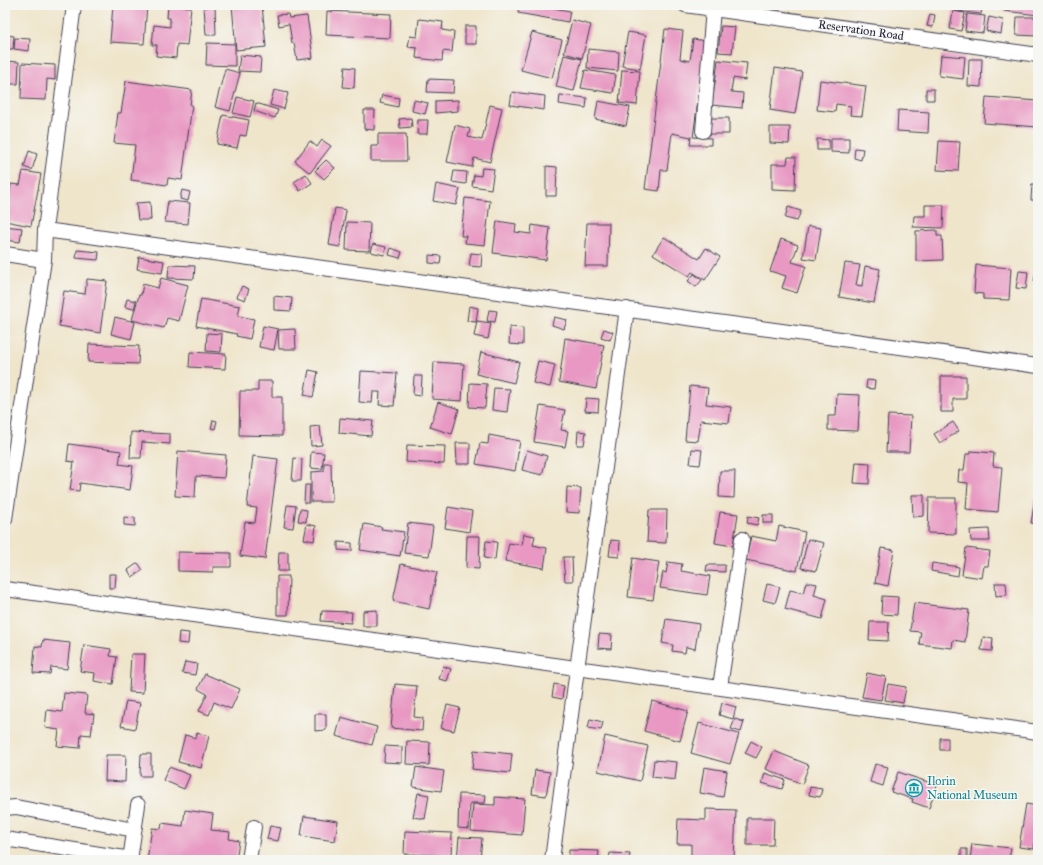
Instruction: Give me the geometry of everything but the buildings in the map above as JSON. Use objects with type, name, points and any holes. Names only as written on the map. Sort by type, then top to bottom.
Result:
[{"type":"street","points":[[5,519],[44,260],[45,230],[74,5]]},
{"type":"street","name":"Reservation Road","points":[[684,5],[1038,55]]},
{"type":"street","points":[[703,131],[713,9]]},
{"type":"street","points":[[45,230],[1038,366]]},
{"type":"street","points":[[5,254],[44,260]]},
{"type":"street","points":[[552,860],[577,669],[628,309]]},
{"type":"street","points":[[720,688],[742,539]]},
{"type":"street","points":[[5,588],[577,669],[1038,732]]},
{"type":"street","points":[[5,839],[131,859],[138,805]]},
{"type":"street","points":[[5,808],[16,807],[134,830]]},
{"type":"street","points":[[248,860],[254,827]]},
{"type":"place","name":"Ilorin National Museum","points":[[914,788]]}]
